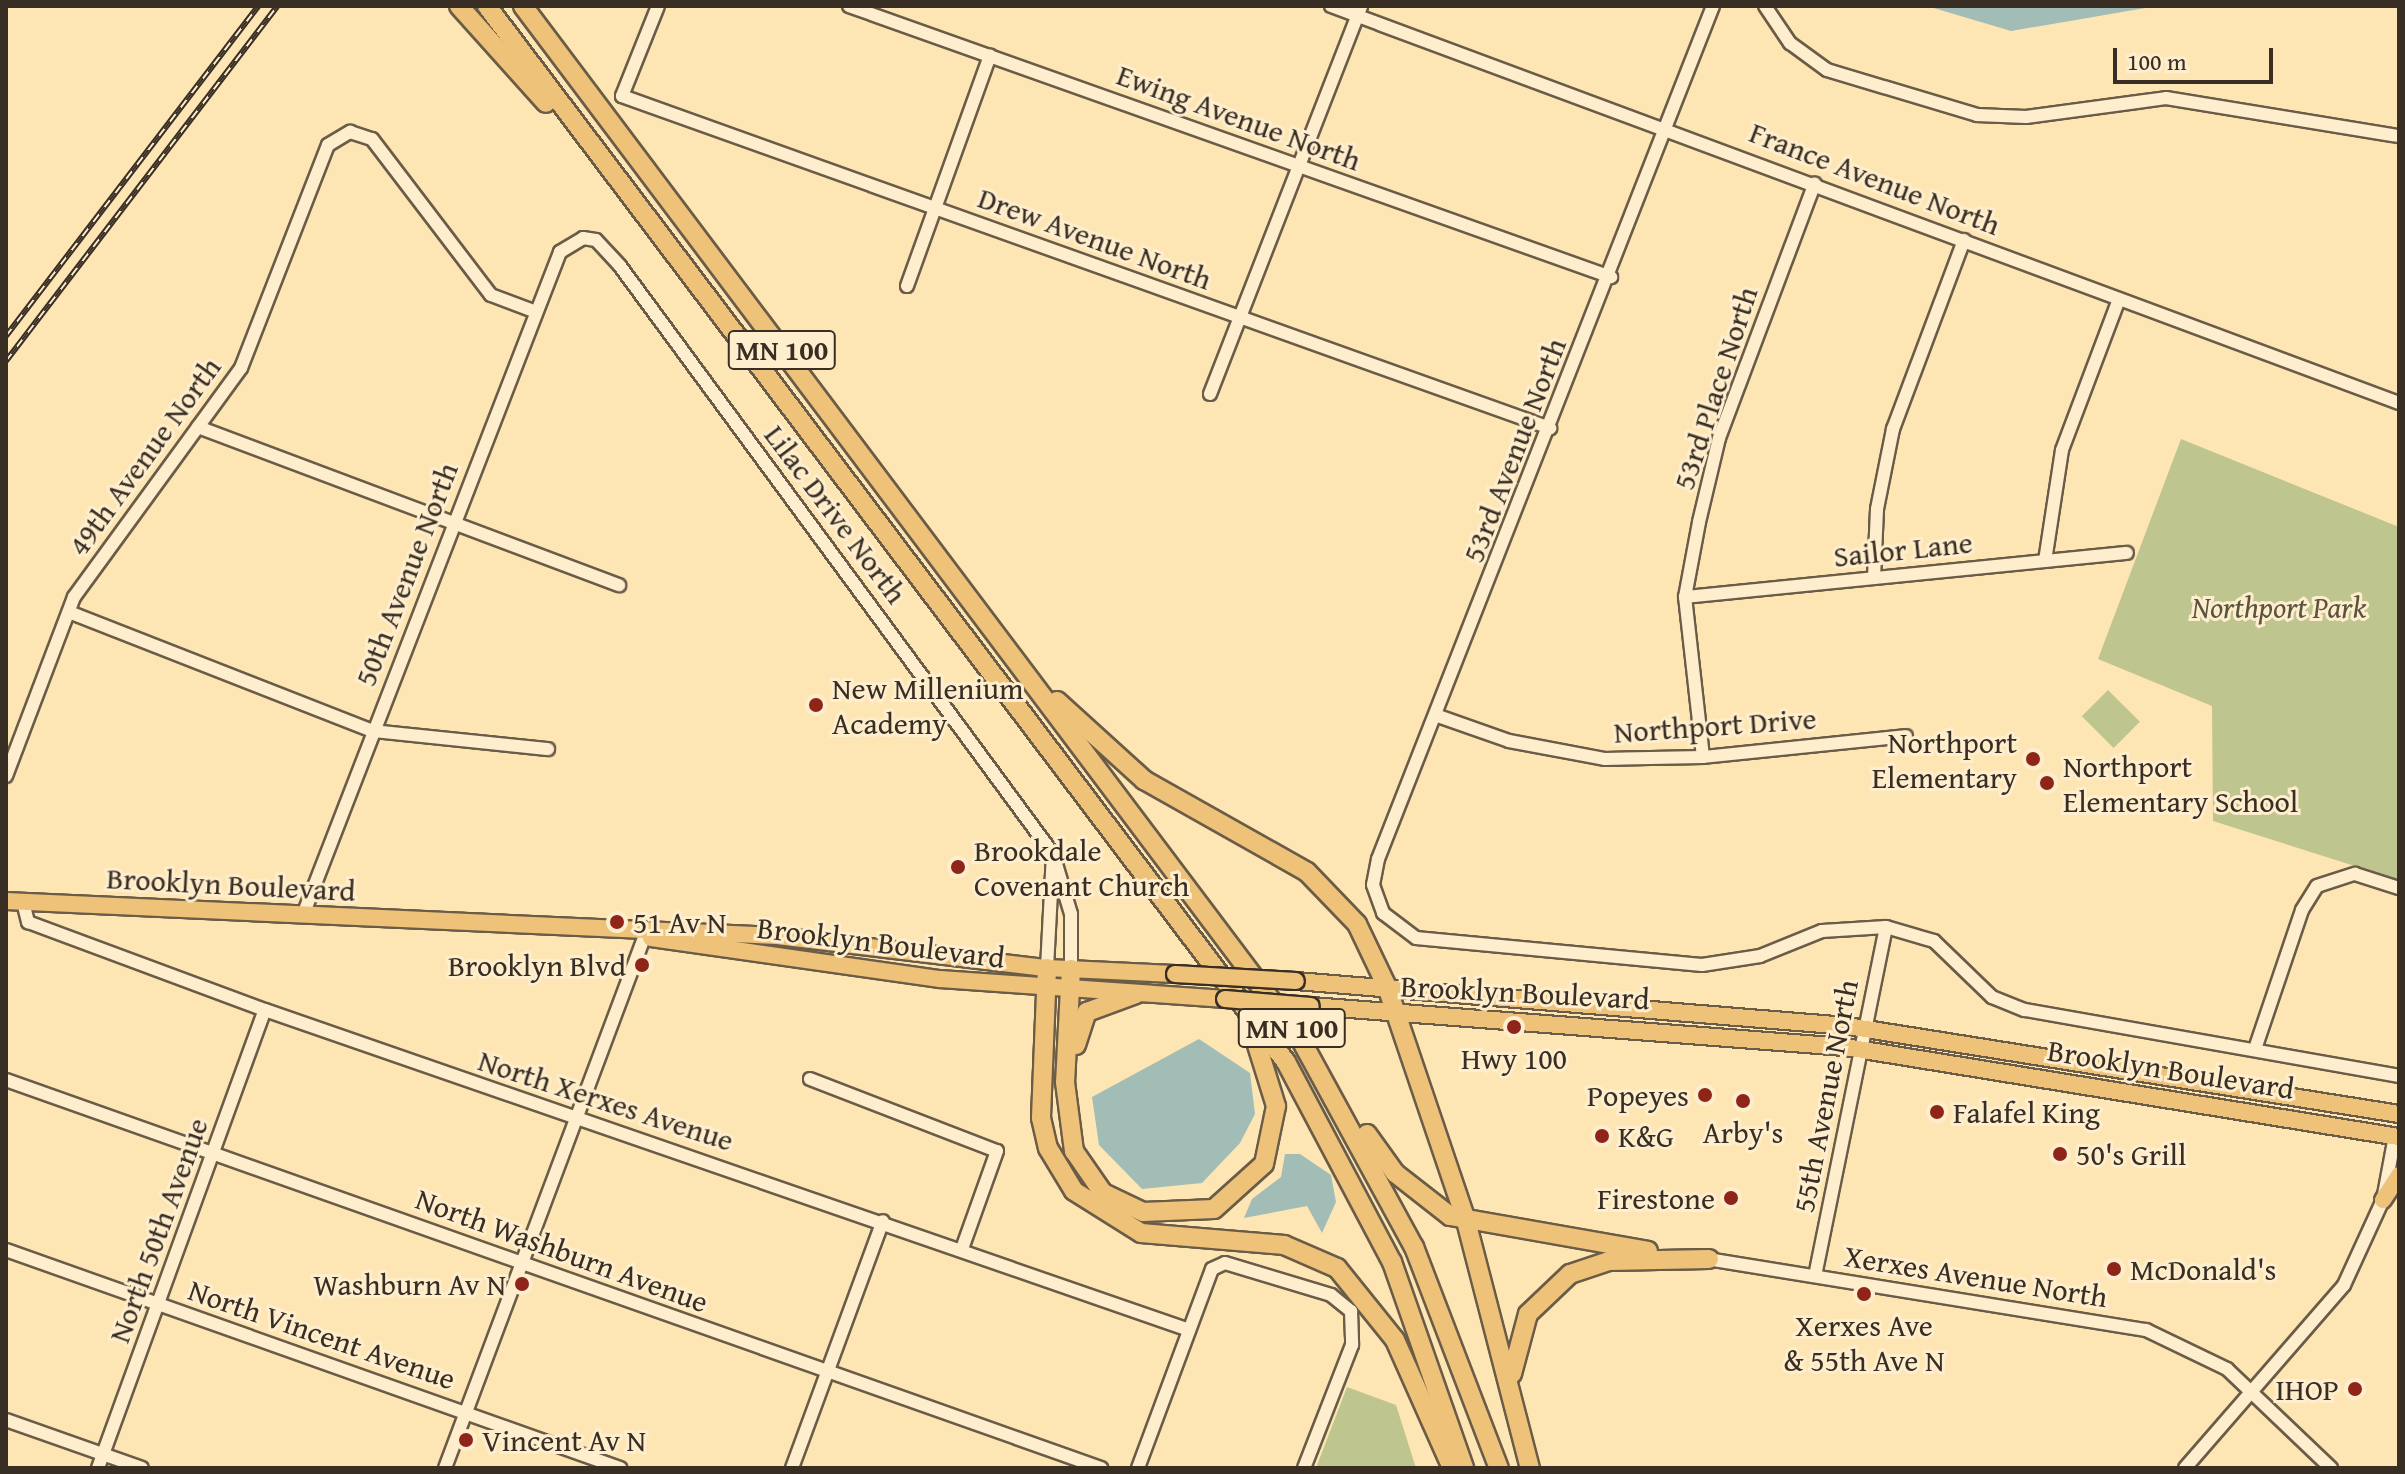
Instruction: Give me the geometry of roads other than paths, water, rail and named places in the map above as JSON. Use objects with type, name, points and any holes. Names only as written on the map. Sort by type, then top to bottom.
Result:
[{"type":"highway","points":[[459,6],[626,191]]},
{"type":"highway","name":"MN 100","points":[[487,6],[1203,948],[1286,1062],[1365,1205],[1411,1307],[1464,1468]]},
{"type":"highway","name":"MN 100","points":[[523,6],[1301,1040],[1414,1247],[1499,1468]]},
{"type":"highway","points":[[539,6],[566,63]]},
{"type":"highway","points":[[998,638],[1091,735],[1144,780],[1318,881],[1357,924],[1387,987],[1466,1221],[1530,1468]]},
{"type":"highway","points":[[1071,969],[1069,1132],[1095,1185],[1153,1215],[1214,1209],[1258,1174],[1276,1124],[1272,1079],[1203,948]]},
{"type":"highway","points":[[1047,968],[1041,1118],[1048,1148],[1074,1191],[1141,1233],[1284,1245],[1337,1268],[1395,1340],[1452,1468]]},
{"type":"highway","points":[[1069,1132],[1080,1021],[1136,994]]},
{"type":"highway","points":[[1301,1040],[1395,1173],[1435,1208],[1466,1221],[1648,1251]]},
{"type":"highway","points":[[1512,1393],[1524,1321],[1564,1277],[1609,1261],[1709,1259]]},
{"type":"main road","name":"Brooklyn Boulevard","points":[[6,901],[645,935],[777,936],[1047,968],[1387,987],[1869,1029],[2399,1114]]},
{"type":"main road","name":"Brooklyn Boulevard","points":[[645,935],[675,946],[1046,990],[1626,1025],[1866,1050],[2398,1136]]},
{"type":"main road","points":[[2383,1200],[2399,1175]]},
{"type":"street","name":"Drew Avenue North","points":[[658,6],[622,96],[1550,428]]},
{"type":"street","name":"Ewing Avenue North","points":[[849,6],[1611,277]]},
{"type":"street","name":"France Avenue North","points":[[1331,6],[1360,11],[2399,403]]},
{"type":"street","name":"53rd Avenue North","points":[[1713,6],[1611,277],[1438,716],[1378,859],[1373,885],[1383,913],[1416,938],[1690,964],[1739,962],[1840,927],[1886,927]]},
{"type":"street","points":[[1765,6],[1790,43],[1827,70],[1977,115],[2026,117],[2166,98],[2399,136]]},
{"type":"street","points":[[1210,394],[1360,11]]},
{"type":"street","points":[[907,286],[932,223],[931,207],[990,56]]},
{"type":"street","name":"49th Avenue North","points":[[6,776],[69,612],[241,368],[321,156],[350,132],[380,146],[491,295],[536,312]]},
{"type":"street","name":"53rd Place North","points":[[1703,757],[1685,597],[1719,438],[1815,183]]},
{"type":"street","name":"Lilac Drive North","points":[[560,252],[571,242],[596,240],[620,266],[1053,854],[1071,914],[1071,969]]},
{"type":"street","points":[[1874,578],[1877,509],[1893,429],[1964,240]]},
{"type":"street","name":"50th Avenue North","points":[[303,915],[560,252]]},
{"type":"street","points":[[2045,561],[2062,450],[2119,299]]},
{"type":"street","points":[[198,427],[619,585]]},
{"type":"street","name":"Sailor Lane","points":[[1685,597],[2127,553]]},
{"type":"street","points":[[69,612],[373,731],[548,749]]},
{"type":"street","name":"Northport Drive","points":[[1438,716],[1556,752],[1703,757],[1906,736]]},
{"type":"street","points":[[1047,968],[1053,854]]},
{"type":"street","points":[[2255,1049],[2302,910],[2317,886],[2355,874],[2399,888]]},
{"type":"street","name":"North Xerxes Avenue","points":[[23,902],[28,922],[265,1010],[883,1221],[1189,1330]]},
{"type":"street","points":[[1886,927],[1934,941],[1992,997],[2025,1010],[2399,1076]]},
{"type":"street","name":"55th Avenue North","points":[[1815,1276],[1866,1050],[1886,927]]},
{"type":"street","points":[[445,1468],[645,935]]},
{"type":"street","name":"North 50th Avenue","points":[[98,1468],[265,1010]]},
{"type":"street","points":[[810,1079],[997,1151],[962,1249]]},
{"type":"street","name":"North Washburn Avenue","points":[[6,1080],[1101,1468]]},
{"type":"street","points":[[2185,1468],[2255,1392],[2344,1285],[2383,1200],[2398,1136]]},
{"type":"street","points":[[792,1468],[883,1221]]},
{"type":"street","name":"North Vincent Avenue","points":[[6,1250],[620,1468]]},
{"type":"street","name":"Xerxes Avenue North","points":[[1648,1251],[2146,1330],[2199,1350],[2255,1392],[2331,1468]]},
{"type":"street","points":[[1138,1468],[1212,1269],[1225,1263],[1331,1295],[1351,1311],[1352,1345],[1304,1468]]},
{"type":"street","points":[[6,1420],[142,1468]]},
{"type":"water","points":[[1927,6],[2157,6],[2011,31]]},
{"type":"water","points":[[1199,1039],[1250,1073],[1255,1114],[1240,1143],[1202,1183],[1142,1189],[1099,1145],[1092,1097]]},
{"type":"water","points":[[1285,1154],[1300,1154],[1331,1175],[1336,1202],[1322,1233],[1307,1206],[1244,1218],[1252,1199],[1281,1177]]},
{"type":"railway","points":[[6,336],[258,6]]},
{"type":"railway","points":[[6,361],[277,6]]},
{"type":"place","name":"New Millenium Academy","points":[[816,705]]},
{"type":"place","name":"Northport Elementary","points":[[2033,759]]},
{"type":"place","name":"Northport Elementary School","points":[[2047,783]]},
{"type":"place","name":"Brookdale Covenant Church","points":[[958,867]]},
{"type":"place","name":"51 Av N","points":[[617,922]]},
{"type":"place","name":"Brooklyn Blvd","points":[[642,965]]},
{"type":"place","name":"Hwy 100","points":[[1514,1027]]},
{"type":"place","name":"Popeyes","points":[[1705,1095]]},
{"type":"place","name":"Arby's","points":[[1743,1101]]},
{"type":"place","name":"Falafel King","points":[[1937,1112]]},
{"type":"place","name":"K&G","points":[[1602,1136]]},
{"type":"place","name":"50's Grill","points":[[2060,1154]]},
{"type":"place","name":"Firestone","points":[[1731,1198]]},
{"type":"place","name":"McDonald's","points":[[2114,1269]]},
{"type":"place","name":"Washburn Av N","points":[[522,1284]]},
{"type":"place","name":"Xerxes Ave & 55th Ave N","points":[[1864,1294]]},
{"type":"place","name":"IHOP","points":[[2355,1389]]},
{"type":"place","name":"Vincent Av N","points":[[466,1440]]},
{"type":"park label","name":"Northport Park","points":[[2279,607]]}]
